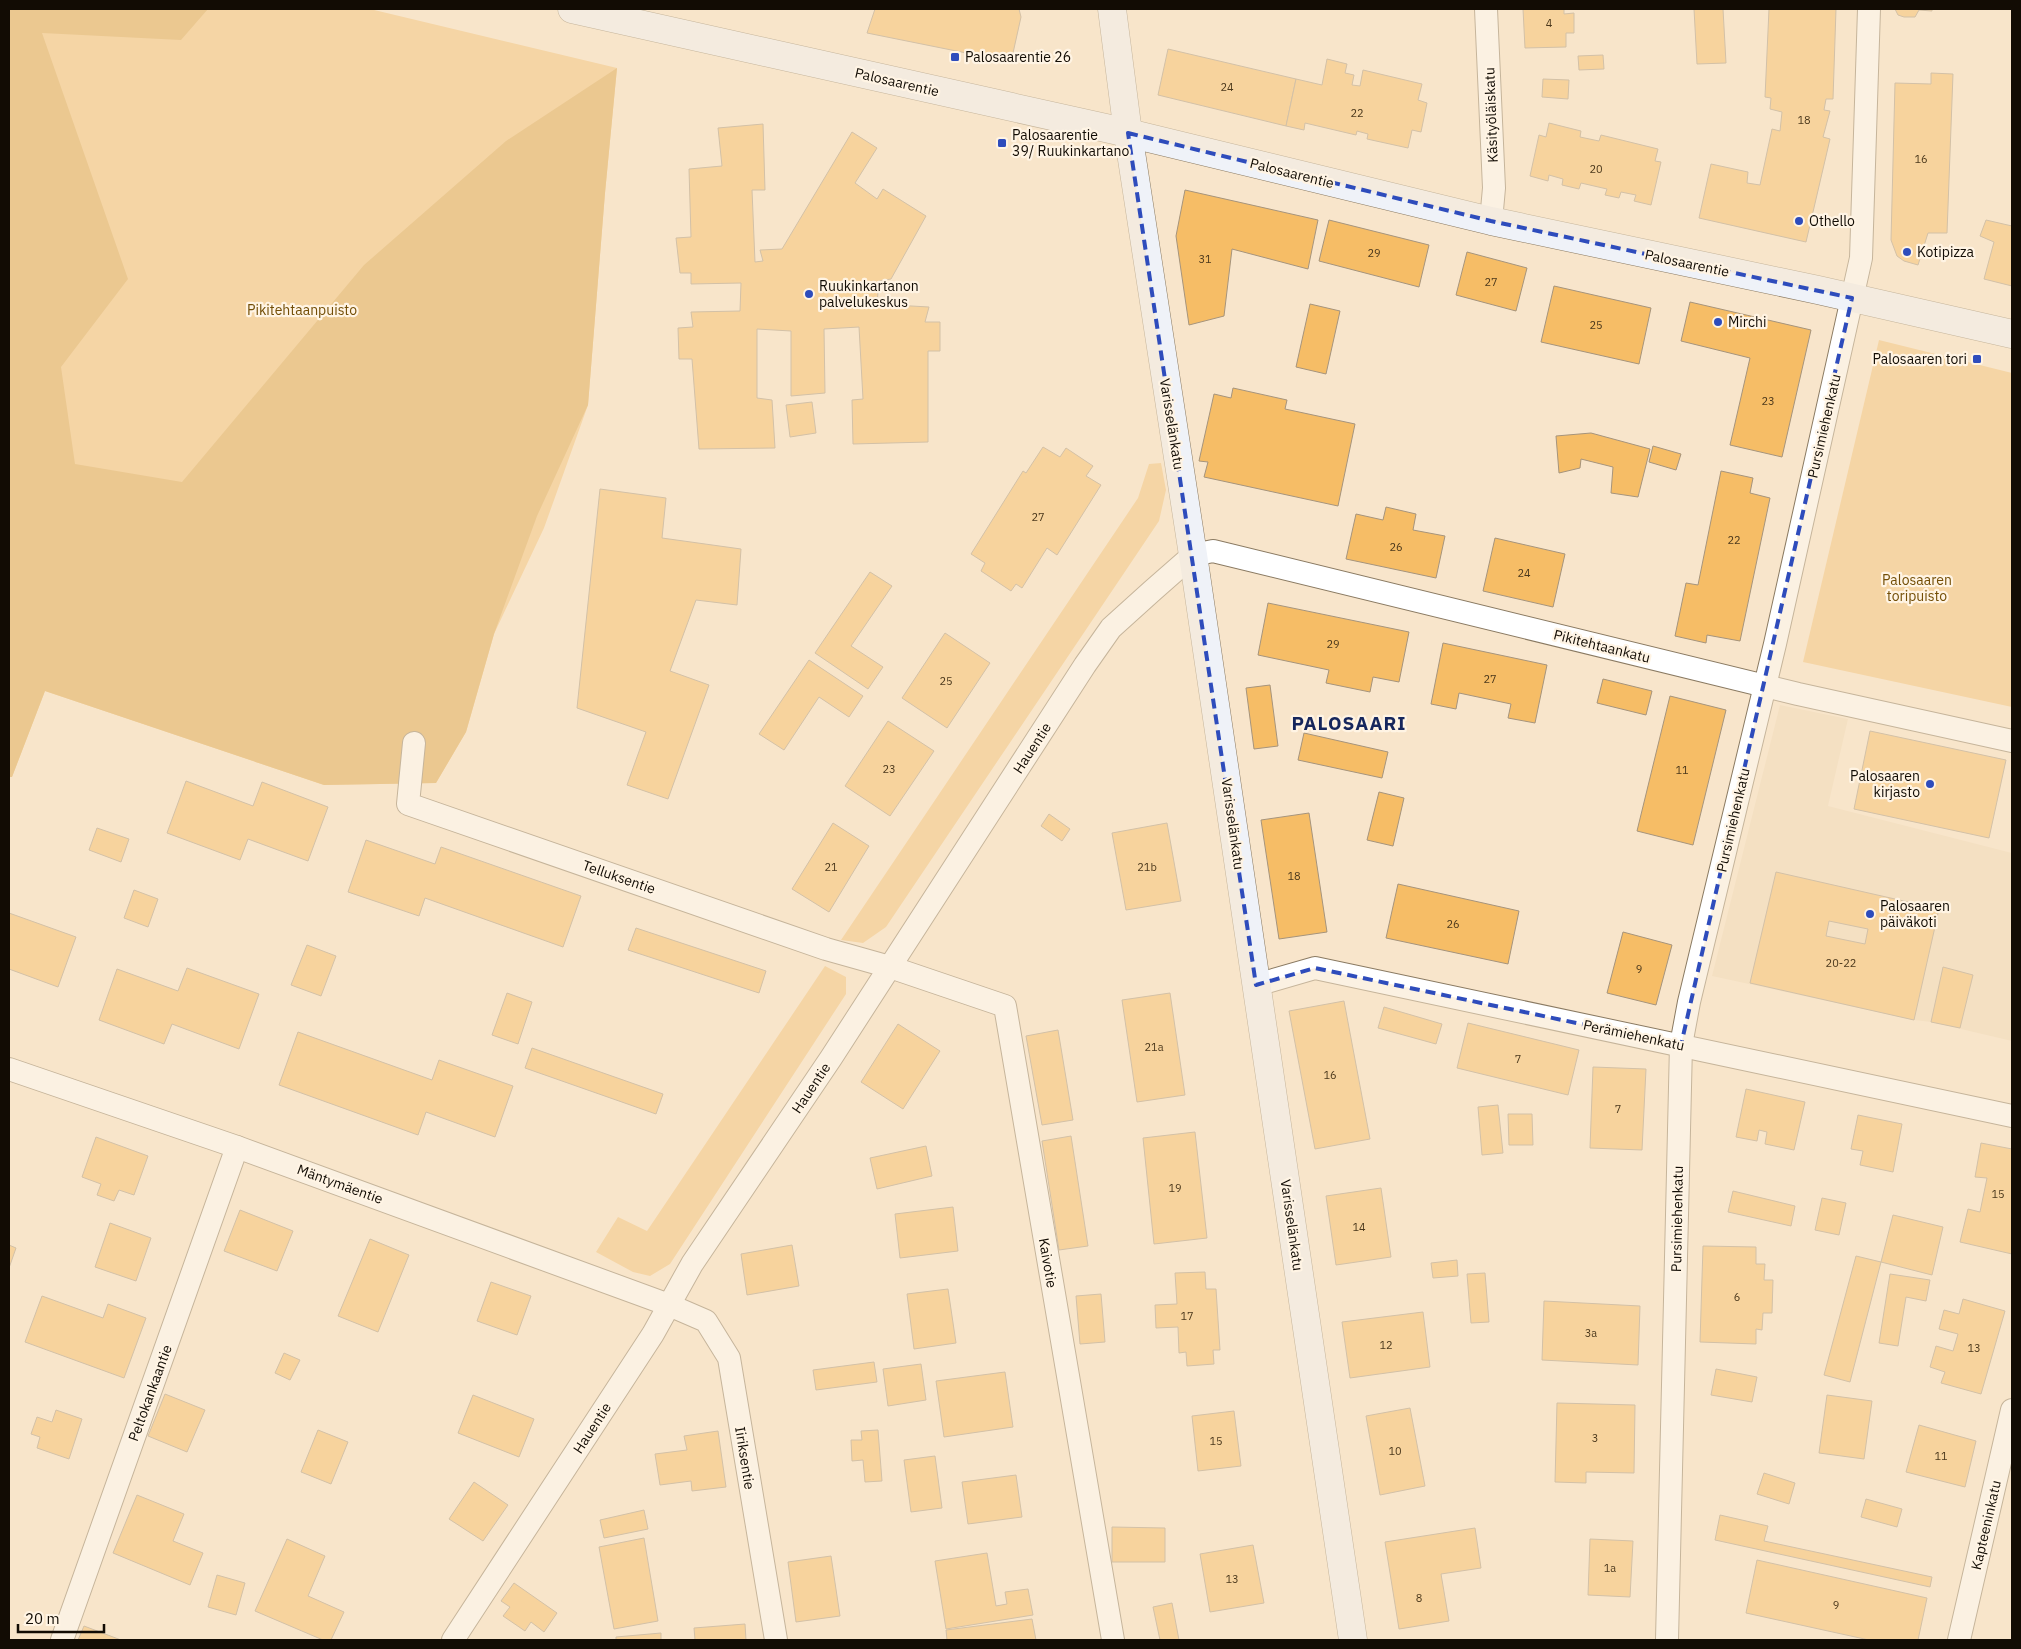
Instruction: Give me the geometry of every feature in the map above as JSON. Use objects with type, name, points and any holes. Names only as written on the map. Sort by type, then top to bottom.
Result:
[{"type":"street","name":"Palosaarentie","points":[[572,9],[1128,133],[1491,221],[2012,334]]},
{"type":"street","name":"Varisselänkatu","points":[[1112,9],[1128,133],[1193,555],[1353,1640]]},
{"type":"street","name":"Käsityöläiskatu","points":[[1486,9],[1494,188],[1491,221]]},
{"type":"street","name":"Pursimiehenkatu","points":[[1667,1640],[1681,1045],[1765,686],[1861,258],[1869,9]]},
{"type":"street","name":"Pikitehtaankatu","points":[[1193,555],[1213,551],[1765,686],[2012,741]]},
{"type":"street","name":"Hauentie","points":[[453,1640],[653,1334],[692,1264],[818,1079],[1085,664],[1111,628],[1193,555]]},
{"type":"street","name":"Telluksentie","points":[[414,743],[408,804],[826,949],[890,968]]},
{"type":"street","name":"Kaivotie","points":[[890,968],[1005,1006],[1113,1640]]},
{"type":"street","name":"Perämiehenkatu","points":[[1256,985],[1315,968],[2012,1116]]},
{"type":"street","name":"Mäntymäentie","points":[[9,1069],[237,1147],[669,1305]]},
{"type":"street","name":"Peltokankaantie","points":[[62,1640],[237,1147]]},
{"type":"street","name":"Iiriksentie","points":[[669,1305],[706,1321],[729,1358],[776,1640]]},
{"type":"street","name":"Kapteeninkatu","points":[[1959,1640],[2012,1410]]},
{"type":"highlighted area","points":[[1128,133],[1491,221],[1852,298],[1681,1045],[1315,968],[1256,985]]},
{"type":"shaded area","name":"Pikitehtaanpuisto","points":[[9,9],[208,9],[181,40],[42,33],[128,279],[61,367],[75,464],[182,482],[364,265],[506,141],[617,68],[588,405],[537,516],[494,634],[466,732],[436,783],[324,785],[45,691],[12,777],[9,777]]},
{"type":"shaded area","name":"Palosaaren päiväkoti","points":[[1780,705],[1848,719],[1828,806],[2012,853],[2012,1041],[1712,976]]},
{"type":"green space","name":"Pikitehtaanpuisto","points":[[9,9],[370,9],[617,68],[588,405],[544,528],[494,634],[466,732],[436,783],[324,785],[45,691],[12,777],[9,777]]},
{"type":"green space","name":"Palosaaren toripuisto","points":[[1879,340],[2012,373],[2012,707],[1803,662]]},
{"type":"green space","points":[[1161,463],[1166,490],[1159,521],[886,927],[863,943],[841,940],[1138,498],[1149,464]]},
{"type":"green space","points":[[825,966],[846,977],[846,994],[670,1264],[650,1276],[633,1272],[596,1252],[618,1217],[647,1231]]},
{"type":"building","points":[[875,9],[1019,9],[1021,17],[1011,62],[867,33]]},
{"type":"building","points":[[1523,9],[1564,9],[1564,14],[1574,13],[1574,33],[1566,33],[1566,47],[1525,48]]},
{"type":"building","points":[[1694,9],[1723,9],[1726,63],[1697,64]]},
{"type":"building","points":[[1769,9],[1836,9],[1833,99],[1826,99],[1824,110],[1830,111],[1823,137],[1830,139],[1806,242],[1699,218],[1711,164],[1748,172],[1747,183],[1760,185],[1772,129],[1780,131],[1782,112],[1770,109],[1771,98],[1765,97]]},
{"type":"building","points":[[1895,9],[1932,9],[1932,11],[1919,10],[1915,17],[1904,17],[1898,15]]},
{"type":"building","points":[[1168,49],[1296,79],[1286,126],[1158,95]]},
{"type":"building","points":[[1603,55],[1604,69],[1579,70],[1578,56]]},
{"type":"building","points":[[1327,59],[1347,64],[1345,73],[1354,75],[1352,85],[1360,86],[1363,70],[1422,84],[1418,100],[1427,103],[1421,132],[1412,130],[1408,148],[1367,139],[1368,134],[1357,131],[1356,135],[1305,123],[1304,130],[1286,126],[1296,79],[1322,85]]},
{"type":"building","points":[[1931,73],[1953,74],[1947,233],[1928,233],[1918,265],[1904,261],[1897,256],[1891,240],[1895,83],[1931,84]]},
{"type":"building","points":[[1543,79],[1569,80],[1568,99],[1542,97]]},
{"type":"building","points":[[1549,123],[1581,131],[1580,137],[1599,141],[1601,135],[1658,149],[1655,161],[1661,162],[1651,205],[1634,201],[1636,195],[1621,192],[1619,198],[1605,195],[1607,189],[1581,183],[1579,189],[1562,185],[1563,179],[1549,175],[1548,181],[1530,176],[1539,135],[1546,137]]},
{"type":"building","name":"Ruukinkartanon palvelukeskus","points":[[763,124],[765,190],[752,190],[755,262],[763,261],[760,250],[782,249],[852,132],[877,148],[855,183],[877,199],[883,189],[926,216],[891,279],[879,281],[877,304],[929,307],[925,322],[940,322],[940,351],[928,351],[928,442],[853,444],[852,400],[863,399],[859,327],[824,329],[825,393],[791,396],[791,331],[757,329],[757,398],[772,400],[775,448],[699,449],[692,359],[679,359],[678,328],[693,327],[691,312],[740,311],[741,283],[691,284],[691,273],[680,273],[676,238],[691,237],[689,169],[722,166],[718,128]]},
{"type":"building","points":[[1185,190],[1318,220],[1308,269],[1232,249],[1224,316],[1189,325],[1176,236]]},
{"type":"building","points":[[1329,220],[1429,245],[1419,287],[1319,261]]},
{"type":"building","points":[[1986,220],[2012,226],[2012,286],[1984,279],[1994,242],[1980,236]]},
{"type":"building","points":[[1467,252],[1527,268],[1516,311],[1456,295]]},
{"type":"building","points":[[1554,286],[1651,308],[1639,364],[1541,342]]},
{"type":"building","points":[[1690,302],[1811,330],[1782,457],[1730,445],[1750,358],[1681,341]]},
{"type":"building","points":[[1310,304],[1340,311],[1326,374],[1296,367]]},
{"type":"building","points":[[1233,388],[1287,400],[1285,409],[1355,424],[1338,506],[1204,477],[1208,462],[1199,461],[1214,394],[1231,398]]},
{"type":"building","points":[[812,402],[816,433],[790,437],[786,405]]},
{"type":"building","points":[[1591,433],[1650,449],[1638,497],[1611,493],[1613,467],[1581,459],[1580,468],[1559,473],[1556,436]]},
{"type":"building","points":[[1653,446],[1681,454],[1676,470],[1649,462]]},
{"type":"building","points":[[1043,447],[1060,457],[1066,448],[1093,466],[1086,476],[1101,485],[1057,555],[1047,548],[1022,588],[1016,584],[1011,591],[981,571],[985,563],[971,554],[1023,471],[1026,473]]},
{"type":"building","points":[[1721,471],[1753,478],[1750,493],[1770,498],[1740,641],[1707,635],[1706,643],[1675,636],[1686,583],[1698,585]]},
{"type":"building","points":[[600,489],[666,498],[662,538],[741,549],[737,605],[696,600],[670,671],[709,685],[668,799],[627,785],[646,732],[577,708]]},
{"type":"building","points":[[1386,507],[1416,514],[1413,530],[1445,536],[1436,578],[1346,559],[1356,514],[1383,520]]},
{"type":"building","points":[[1495,538],[1565,554],[1553,607],[1483,591]]},
{"type":"building","points":[[870,572],[892,586],[851,646],[883,667],[868,689],[815,653]]},
{"type":"building","points":[[1268,603],[1409,632],[1399,682],[1373,677],[1370,692],[1326,683],[1329,670],[1258,655]]},
{"type":"building","points":[[945,633],[990,663],[947,728],[902,698]]},
{"type":"building","points":[[1443,643],[1547,665],[1535,723],[1508,718],[1511,704],[1459,693],[1456,709],[1431,704]]},
{"type":"building","points":[[809,660],[863,696],[849,717],[819,697],[784,750],[759,734]]},
{"type":"building","points":[[1603,679],[1652,691],[1646,715],[1597,703]]},
{"type":"building","points":[[1270,685],[1278,746],[1254,749],[1246,688]]},
{"type":"building","points":[[1670,696],[1726,710],[1693,845],[1637,831]]},
{"type":"building","points":[[888,721],[934,751],[890,816],[845,786]]},
{"type":"building","name":"Palosaaren kirjasto","points":[[1870,731],[2006,760],[1989,838],[1854,809]]},
{"type":"building","points":[[1304,733],[1388,752],[1382,778],[1298,760]]},
{"type":"building","points":[[186,781],[253,806],[262,782],[328,807],[308,861],[248,839],[240,860],[167,833]]},
{"type":"building","points":[[1379,792],[1404,798],[1393,846],[1367,840]]},
{"type":"building","points":[[1309,813],[1327,932],[1279,939],[1261,820]]},
{"type":"building","points":[[1049,814],[1070,829],[1062,841],[1041,826]]},
{"type":"building","points":[[833,823],[869,846],[829,912],[792,889]]},
{"type":"building","points":[[1167,823],[1181,901],[1126,910],[1112,833]]},
{"type":"building","points":[[97,828],[129,839],[121,862],[89,850]]},
{"type":"building","points":[[366,840],[435,864],[441,847],[581,896],[563,947],[425,898],[419,916],[348,892]]},
{"type":"building","points":[[1776,872],[1939,909],[1914,1020],[1750,983]],"holes":[[[1829,921],[1868,929],[1865,944],[1826,936]]]},
{"type":"building","points":[[1398,884],[1519,911],[1508,964],[1386,938]]},
{"type":"building","points":[[134,890],[158,899],[148,927],[124,918]]},
{"type":"building","points":[[9,913],[76,937],[58,987],[9,969]]},
{"type":"building","points":[[636,928],[766,971],[759,993],[628,950]]},
{"type":"building","points":[[1623,932],[1672,945],[1656,1005],[1607,993]]},
{"type":"building","points":[[307,945],[336,956],[321,996],[291,985]]},
{"type":"building","points":[[1943,967],[1973,975],[1960,1028],[1931,1022]]},
{"type":"building","points":[[187,968],[259,994],[239,1049],[172,1024],[164,1044],[99,1020],[117,969],[178,991]]},
{"type":"building","points":[[507,993],[532,1002],[518,1044],[492,1035]]},
{"type":"building","points":[[1170,993],[1185,1095],[1137,1102],[1122,1000]]},
{"type":"building","points":[[1344,1001],[1370,1139],[1315,1149],[1289,1011]]},
{"type":"building","points":[[1384,1007],[1442,1024],[1436,1044],[1378,1028]]},
{"type":"building","points":[[1468,1023],[1579,1050],[1568,1095],[1457,1068]]},
{"type":"building","points":[[898,1024],[940,1051],[903,1109],[861,1082]]},
{"type":"building","points":[[1058,1030],[1073,1120],[1042,1125],[1026,1036]]},
{"type":"building","points":[[298,1032],[432,1080],[439,1060],[513,1086],[495,1137],[426,1112],[418,1135],[279,1085]]},
{"type":"building","points":[[532,1048],[663,1094],[656,1114],[525,1068]]},
{"type":"building","points":[[1593,1067],[1646,1069],[1642,1150],[1590,1148]]},
{"type":"building","points":[[1746,1089],[1805,1102],[1794,1150],[1765,1144],[1767,1132],[1759,1130],[1757,1141],[1736,1137]]},
{"type":"building","points":[[1498,1105],[1503,1153],[1482,1155],[1478,1107]]},
{"type":"building","points":[[1508,1114],[1532,1114],[1533,1145],[1509,1145]]},
{"type":"building","points":[[1858,1115],[1902,1124],[1893,1172],[1860,1165],[1863,1151],[1851,1149]]},
{"type":"building","points":[[1195,1132],[1207,1238],[1154,1244],[1143,1138]]},
{"type":"building","points":[[1071,1136],[1088,1246],[1059,1250],[1042,1141]]},
{"type":"building","points":[[96,1137],[148,1156],[134,1195],[119,1190],[114,1201],[97,1195],[101,1184],[82,1177]]},
{"type":"building","points":[[1981,1143],[2012,1149],[2012,1254],[1960,1242],[1968,1209],[1980,1212],[1987,1178],[1975,1177]]},
{"type":"building","points":[[926,1146],[932,1176],[877,1189],[870,1158]]},
{"type":"building","points":[[1381,1188],[1391,1257],[1336,1265],[1326,1196]]},
{"type":"building","points":[[1733,1191],[1795,1206],[1791,1226],[1728,1212]]},
{"type":"building","points":[[1822,1198],[1846,1203],[1839,1235],[1815,1230]]},
{"type":"building","points":[[953,1207],[958,1251],[900,1258],[895,1214]]},
{"type":"building","points":[[240,1210],[293,1231],[277,1271],[224,1251]]},
{"type":"building","points":[[1893,1215],[1943,1227],[1932,1275],[1881,1262]]},
{"type":"building","points":[[110,1223],[151,1238],[136,1281],[95,1267]]},
{"type":"building","points":[[370,1239],[409,1255],[378,1332],[338,1316]]},
{"type":"building","points":[[9,1245],[16,1248],[9,1268]]},
{"type":"building","points":[[792,1245],[799,1286],[747,1295],[741,1254]]},
{"type":"building","points":[[1703,1246],[1756,1247],[1756,1264],[1765,1264],[1764,1280],[1773,1280],[1772,1313],[1763,1313],[1762,1330],[1756,1329],[1756,1344],[1700,1342]]},
{"type":"building","points":[[1856,1256],[1881,1262],[1850,1382],[1824,1375]]},
{"type":"building","points":[[1457,1260],[1458,1276],[1433,1278],[1431,1263]]},
{"type":"building","points":[[1205,1272],[1206,1289],[1216,1289],[1220,1350],[1213,1350],[1214,1364],[1187,1366],[1186,1352],[1179,1353],[1178,1327],[1156,1328],[1155,1305],[1177,1304],[1175,1273]]},
{"type":"building","points":[[1485,1273],[1489,1322],[1471,1323],[1467,1274]]},
{"type":"building","points":[[1890,1274],[1930,1280],[1926,1301],[1906,1297],[1898,1346],[1879,1343]]},
{"type":"building","points":[[491,1282],[531,1296],[517,1335],[477,1321]]},
{"type":"building","points":[[948,1289],[956,1343],[914,1349],[907,1294]]},
{"type":"building","points":[[1101,1294],[1105,1342],[1080,1344],[1076,1296]]},
{"type":"building","points":[[42,1296],[103,1318],[108,1304],[146,1318],[124,1378],[25,1342]]},
{"type":"building","points":[[1963,1299],[2005,1311],[1981,1394],[1941,1383],[1945,1372],[1930,1367],[1936,1346],[1953,1351],[1958,1334],[1939,1329],[1944,1310],[1959,1314]]},
{"type":"building","points":[[1544,1301],[1640,1306],[1638,1365],[1542,1360]]},
{"type":"building","points":[[1423,1312],[1430,1367],[1350,1378],[1342,1322]]},
{"type":"building","points":[[284,1353],[300,1360],[290,1380],[275,1373]]},
{"type":"building","points":[[874,1362],[877,1382],[816,1390],[813,1370]]},
{"type":"building","points":[[921,1364],[926,1400],[888,1406],[883,1369]]},
{"type":"building","points":[[1716,1369],[1757,1377],[1752,1402],[1711,1395]]},
{"type":"building","points":[[1005,1372],[1013,1427],[944,1437],[936,1381]]},
{"type":"building","points":[[165,1394],[205,1410],[187,1452],[148,1436]]},
{"type":"building","points":[[473,1395],[534,1419],[519,1457],[458,1433]]},
{"type":"building","points":[[1827,1395],[1872,1401],[1864,1459],[1819,1453]]},
{"type":"building","points":[[1557,1403],[1635,1405],[1634,1473],[1586,1472],[1586,1483],[1555,1482]]},
{"type":"building","points":[[1410,1408],[1425,1486],[1380,1495],[1366,1416]]},
{"type":"building","points":[[56,1410],[82,1419],[69,1459],[37,1448],[40,1437],[31,1434],[37,1417],[52,1422]]},
{"type":"building","points":[[1234,1411],[1241,1466],[1198,1471],[1192,1416]]},
{"type":"building","points":[[1919,1425],[1976,1441],[1965,1487],[1906,1472]]},
{"type":"building","points":[[318,1430],[348,1442],[331,1484],[301,1472]]},
{"type":"building","points":[[878,1430],[882,1481],[865,1482],[863,1460],[852,1461],[851,1440],[862,1440],[861,1431]]},
{"type":"building","points":[[718,1431],[726,1487],[692,1491],[691,1481],[660,1485],[655,1454],[687,1450],[684,1436]]},
{"type":"building","points":[[935,1456],[942,1508],[911,1512],[904,1460]]},
{"type":"building","points":[[1764,1473],[1795,1483],[1789,1504],[1757,1494]]},
{"type":"building","points":[[1016,1475],[1022,1517],[968,1524],[962,1482]]},
{"type":"building","points":[[474,1482],[508,1505],[483,1541],[449,1519]]},
{"type":"building","points":[[137,1495],[184,1514],[173,1541],[203,1553],[190,1585],[113,1553]]},
{"type":"building","points":[[1866,1499],[1902,1509],[1897,1527],[1861,1517]]},
{"type":"building","points":[[644,1510],[648,1529],[604,1538],[600,1520]]},
{"type":"building","points":[[1720,1515],[1768,1526],[1764,1541],[1932,1577],[1930,1587],[1715,1540]]},
{"type":"building","points":[[1112,1527],[1165,1528],[1165,1562],[1112,1562]]},
{"type":"building","points":[[1475,1528],[1481,1568],[1441,1574],[1449,1621],[1399,1629],[1385,1542]]},
{"type":"building","points":[[644,1538],[658,1621],[614,1629],[599,1547]]},
{"type":"building","points":[[287,1539],[325,1556],[308,1596],[344,1612],[331,1640],[323,1640],[255,1611]]},
{"type":"building","points":[[1590,1539],[1633,1541],[1630,1597],[1588,1595]]},
{"type":"building","points":[[1253,1545],[1264,1603],[1210,1612],[1200,1554]]},
{"type":"building","points":[[987,1553],[996,1606],[1007,1604],[1005,1592],[1028,1589],[1033,1615],[946,1629],[935,1561]]},
{"type":"building","points":[[831,1556],[840,1616],[796,1622],[788,1562]]},
{"type":"building","points":[[1757,1560],[1927,1598],[1918,1640],[1869,1640],[1746,1613]]},
{"type":"building","points":[[217,1575],[245,1583],[236,1615],[208,1607]]},
{"type":"building","points":[[514,1583],[557,1613],[544,1632],[531,1622],[525,1631],[503,1616],[510,1607],[501,1601]]},
{"type":"building","points":[[1172,1603],[1179,1640],[1160,1640],[1153,1607]]},
{"type":"building","points":[[1032,1619],[1036,1640],[947,1640],[946,1630]]},
{"type":"building","points":[[745,1624],[746,1640],[695,1640],[694,1628]]},
{"type":"building","points":[[84,1626],[121,1640],[78,1640]]},
{"type":"building","points":[[661,1633],[661,1640],[616,1640],[616,1637]]},
{"type":"place","name":"Palosaarentie 26","points":[[955,57]]},
{"type":"place","name":"Palosaarentie 39/ Ruukinkartano","points":[[1002,143]]},
{"type":"place","name":"Othello","points":[[1799,221]]},
{"type":"place","name":"Kotipizza","points":[[1907,252]]},
{"type":"place","name":"Ruukinkartanon palvelukeskus","points":[[809,294]]},
{"type":"place","name":"Mirchi","points":[[1718,322]]},
{"type":"place","name":"Palosaaren tori","points":[[1977,359]]},
{"type":"place","name":"Palosaaren kirjasto","points":[[1930,784]]},
{"type":"place","name":"Palosaaren päiväkoti","points":[[1870,914]]},
{"type":"district","name":"PALOSAARI","points":[[1349,723]]}]
